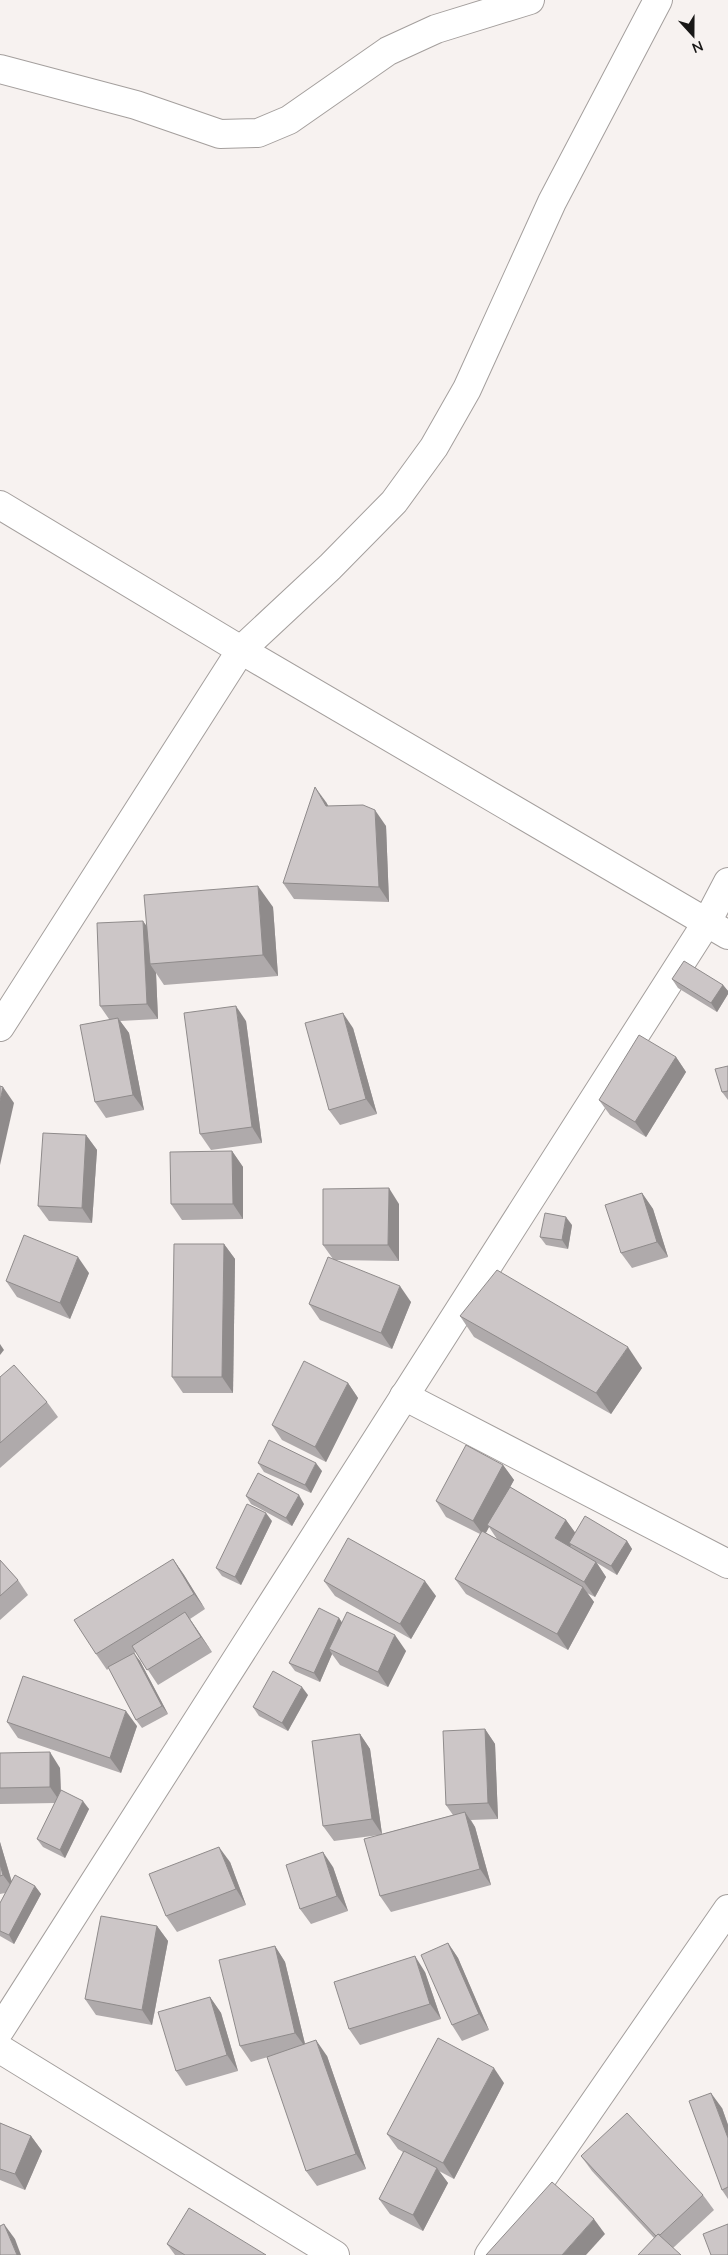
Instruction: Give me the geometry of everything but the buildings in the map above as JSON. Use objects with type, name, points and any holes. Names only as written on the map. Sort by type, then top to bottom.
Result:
[{"type":"street","points":[[0,69],[136,106],[220,134],[258,132],[289,120],[388,51],[436,28],[530,0]]},
{"type":"street","points":[[0,1027],[241,650],[330,567],[394,502],[434,447],[468,389],[552,202],[658,0]]},
{"type":"street","points":[[0,505],[241,650],[717,928]]},
{"type":"street","points":[[0,2030],[404,1396],[717,928],[728,882]]},
{"type":"street","points":[[404,1396],[728,1564]]},
{"type":"street","points":[[489,2255],[728,1909]]},
{"type":"street","points":[[0,2049],[335,2255]]}]
